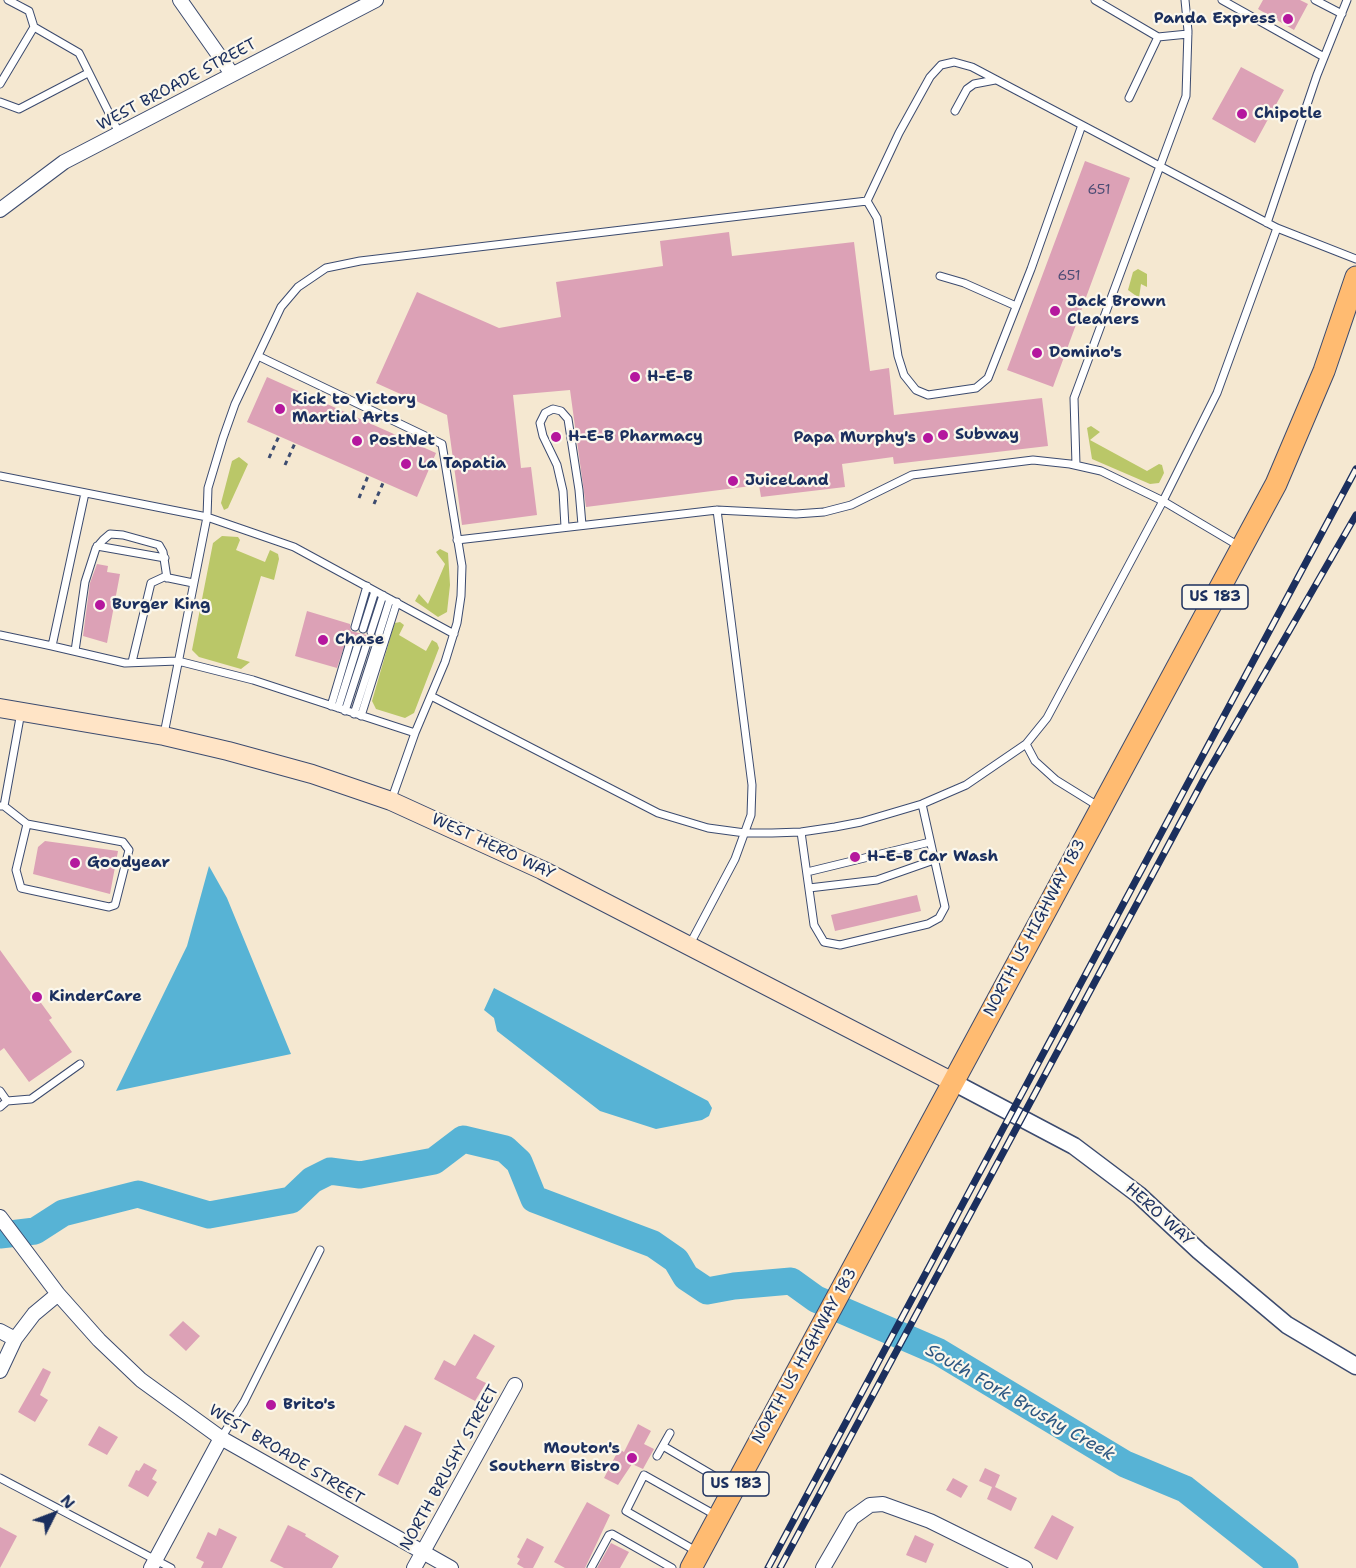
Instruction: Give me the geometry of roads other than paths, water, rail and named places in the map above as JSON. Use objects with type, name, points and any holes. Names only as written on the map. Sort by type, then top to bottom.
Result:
[{"type":"main road","name":"NORTH US HIGHWAY 183","points":[[695,1560],[849,1278],[951,1081],[1242,548],[1301,430],[1356,277]]},
{"type":"main road","name":"WEST HERO WAY","points":[[0,708],[164,736],[312,774],[391,801],[542,870],[951,1081]]},
{"type":"street","points":[[180,0],[232,74]]},
{"type":"street","name":"WEST BROADE STREET","points":[[0,210],[64,162],[376,0]]},
{"type":"street","name":"HERO WAY","points":[[951,1081],[1074,1146],[1139,1195],[1199,1251],[1287,1325],[1356,1366]]},
{"type":"street","name":"WEST BROADE STREET","points":[[0,1217],[58,1294],[99,1340],[141,1380],[221,1438],[451,1568]]},
{"type":"street","points":[[0,1371],[15,1339],[34,1314],[58,1294]]},
{"type":"street","points":[[0,1331],[15,1339]]},
{"type":"street","name":"NORTH BRUSHY STREET","points":[[414,1568],[516,1385]]},
{"type":"street","points":[[153,1564],[221,1438]]},
{"type":"street","points":[[823,1568],[852,1518],[870,1505],[890,1506],[906,1515],[930,1521],[1025,1568]]},
{"type":"lane","points":[[9,0],[29,11],[34,27],[79,53],[119,134]]},
{"type":"lane","points":[[1095,0],[1158,37],[1188,34]]},
{"type":"lane","points":[[1076,465],[1074,398],[1186,96],[1188,34],[1185,0]]},
{"type":"lane","points":[[1222,0],[1324,57]]},
{"type":"lane","points":[[1315,0],[1342,14]]},
{"type":"lane","points":[[1267,224],[1324,57],[1347,0]]},
{"type":"lane","points":[[0,84],[34,27]]},
{"type":"lane","points":[[1129,98],[1158,37]]},
{"type":"lane","points":[[867,201],[899,133],[930,77],[941,65],[954,62],[972,67],[998,80],[1267,224],[1356,259]]},
{"type":"lane","points":[[0,102],[19,109],[88,73]]},
{"type":"lane","points":[[955,111],[958,102],[974,84],[998,80]]},
{"type":"lane","points":[[867,201],[878,218],[898,356],[904,375],[916,390],[928,395],[945,395],[976,388],[988,378],[1082,125]]},
{"type":"lane","points":[[164,736],[207,516],[208,488],[235,404],[281,307],[298,287],[326,268],[360,261],[867,201]]},
{"type":"lane","points":[[430,696],[658,813],[708,828],[745,833],[801,832],[861,822],[922,804],[966,785],[1026,744],[1047,718],[1163,501],[1217,393],[1276,228]]},
{"type":"lane","points":[[940,276],[964,283],[1016,306]]},
{"type":"lane","points":[[258,356],[442,444],[462,566],[461,596],[454,634],[391,801]]},
{"type":"lane","points":[[565,527],[563,491],[557,465],[543,436],[540,423],[545,413],[553,409],[561,411],[568,419],[582,525]]},
{"type":"lane","points":[[457,540],[717,510],[796,514],[824,512],[851,505],[912,475],[1033,460],[1076,465],[1101,471],[1163,501],[1242,548]]},
{"type":"lane","points":[[0,476],[207,516],[294,547],[454,634]]},
{"type":"lane","points":[[52,646],[85,493]]},
{"type":"lane","points":[[689,946],[735,859],[750,815],[752,785],[717,510]]},
{"type":"lane","points":[[75,651],[85,582],[97,546],[110,534],[123,535],[159,545],[165,558],[167,578]]},
{"type":"lane","points":[[97,546],[165,558]]},
{"type":"lane","points":[[132,662],[147,590],[157,579],[167,578],[193,583]]},
{"type":"lane","points":[[367,586],[359,628],[375,591]]},
{"type":"lane","points":[[375,633],[390,599]]},
{"type":"lane","points":[[358,715],[390,599]]},
{"type":"lane","points":[[0,635],[132,662],[178,661],[253,680],[415,734]]},
{"type":"lane","points":[[338,708],[355,640]]},
{"type":"lane","points":[[338,708],[367,643]]},
{"type":"lane","points":[[358,715],[376,646]]},
{"type":"lane","points":[[21,711],[2,806],[27,824],[123,842],[129,850],[115,905],[109,907],[21,888],[16,870],[27,824]]},
{"type":"lane","points":[[1026,744],[1035,761],[1056,780],[1100,807]]},
{"type":"lane","points":[[801,832],[814,925],[824,942],[840,945],[928,924],[939,918],[945,907],[922,804]]},
{"type":"lane","points":[[807,872],[930,842]]},
{"type":"lane","points":[[809,888],[877,880],[934,860]]},
{"type":"lane","points":[[0,1107],[7,1101],[31,1099],[80,1064]]},
{"type":"lane","points":[[0,1091],[7,1101]]},
{"type":"lane","points":[[221,1438],[244,1402],[320,1250]]},
{"type":"lane","points":[[657,1456],[670,1433]]},
{"type":"lane","points":[[663,1446],[734,1487]]},
{"type":"lane","points":[[695,1560],[626,1511],[644,1476],[718,1517]]},
{"type":"lane","points":[[0,1478],[153,1564],[171,1568]]},
{"type":"lane","points":[[591,1568],[609,1535],[612,1534],[672,1568]]},
{"type":"water","points":[[209,866],[227,898],[291,1054],[116,1091],[187,946]]},
{"type":"water","points":[[494,988],[708,1101],[712,1108],[709,1116],[702,1120],[656,1129],[600,1111],[497,1031],[494,1018],[484,1010]]},
{"type":"waterway","name":"South Fork Brushy Creek","points":[[0,1235],[35,1231],[63,1213],[138,1194],[209,1215],[291,1200],[312,1180],[330,1171],[360,1175],[434,1161],[463,1139],[505,1149],[519,1162],[534,1199],[653,1244],[676,1260],[686,1277],[707,1291],[791,1281],[816,1299],[939,1352],[1125,1464],[1185,1489],[1285,1568]]},
{"type":"railway","points":[[768,1568],[1356,469]]},
{"type":"railway","points":[[780,1568],[1205,777],[1356,515]]},
{"type":"place","name":"Panda Express","points":[[1288,19]]},
{"type":"place","name":"Chipotle","points":[[1242,114]]},
{"type":"place","name":"Jack Brown Cleaners","points":[[1055,311]]},
{"type":"place","name":"Domino's","points":[[1037,353]]},
{"type":"place","name":"H-E-B","points":[[635,377]]},
{"type":"place","name":"Kick to Victory Martial Arts","points":[[280,409]]},
{"type":"place","name":"Subway","points":[[943,435]]},
{"type":"place","name":"H-E-B Pharmacy","points":[[556,437]]},
{"type":"place","name":"Papa Murphy's","points":[[928,438]]},
{"type":"place","name":"PostNet","points":[[357,441]]},
{"type":"place","name":"La Tapatia","points":[[406,464]]},
{"type":"place","name":"JuiceLand","points":[[733,481]]},
{"type":"place","name":"Burger King","points":[[100,605]]},
{"type":"place","name":"Chase","points":[[323,640]]},
{"type":"place","name":"H-E-B Car Wash","points":[[855,857]]},
{"type":"place","name":"Goodyear","points":[[75,863]]},
{"type":"place","name":"KinderCare","points":[[37,997]]},
{"type":"place","name":"Brito's","points":[[271,1405]]},
{"type":"place","name":"Mouton's Southern Bistro","points":[[632,1458]]}]
